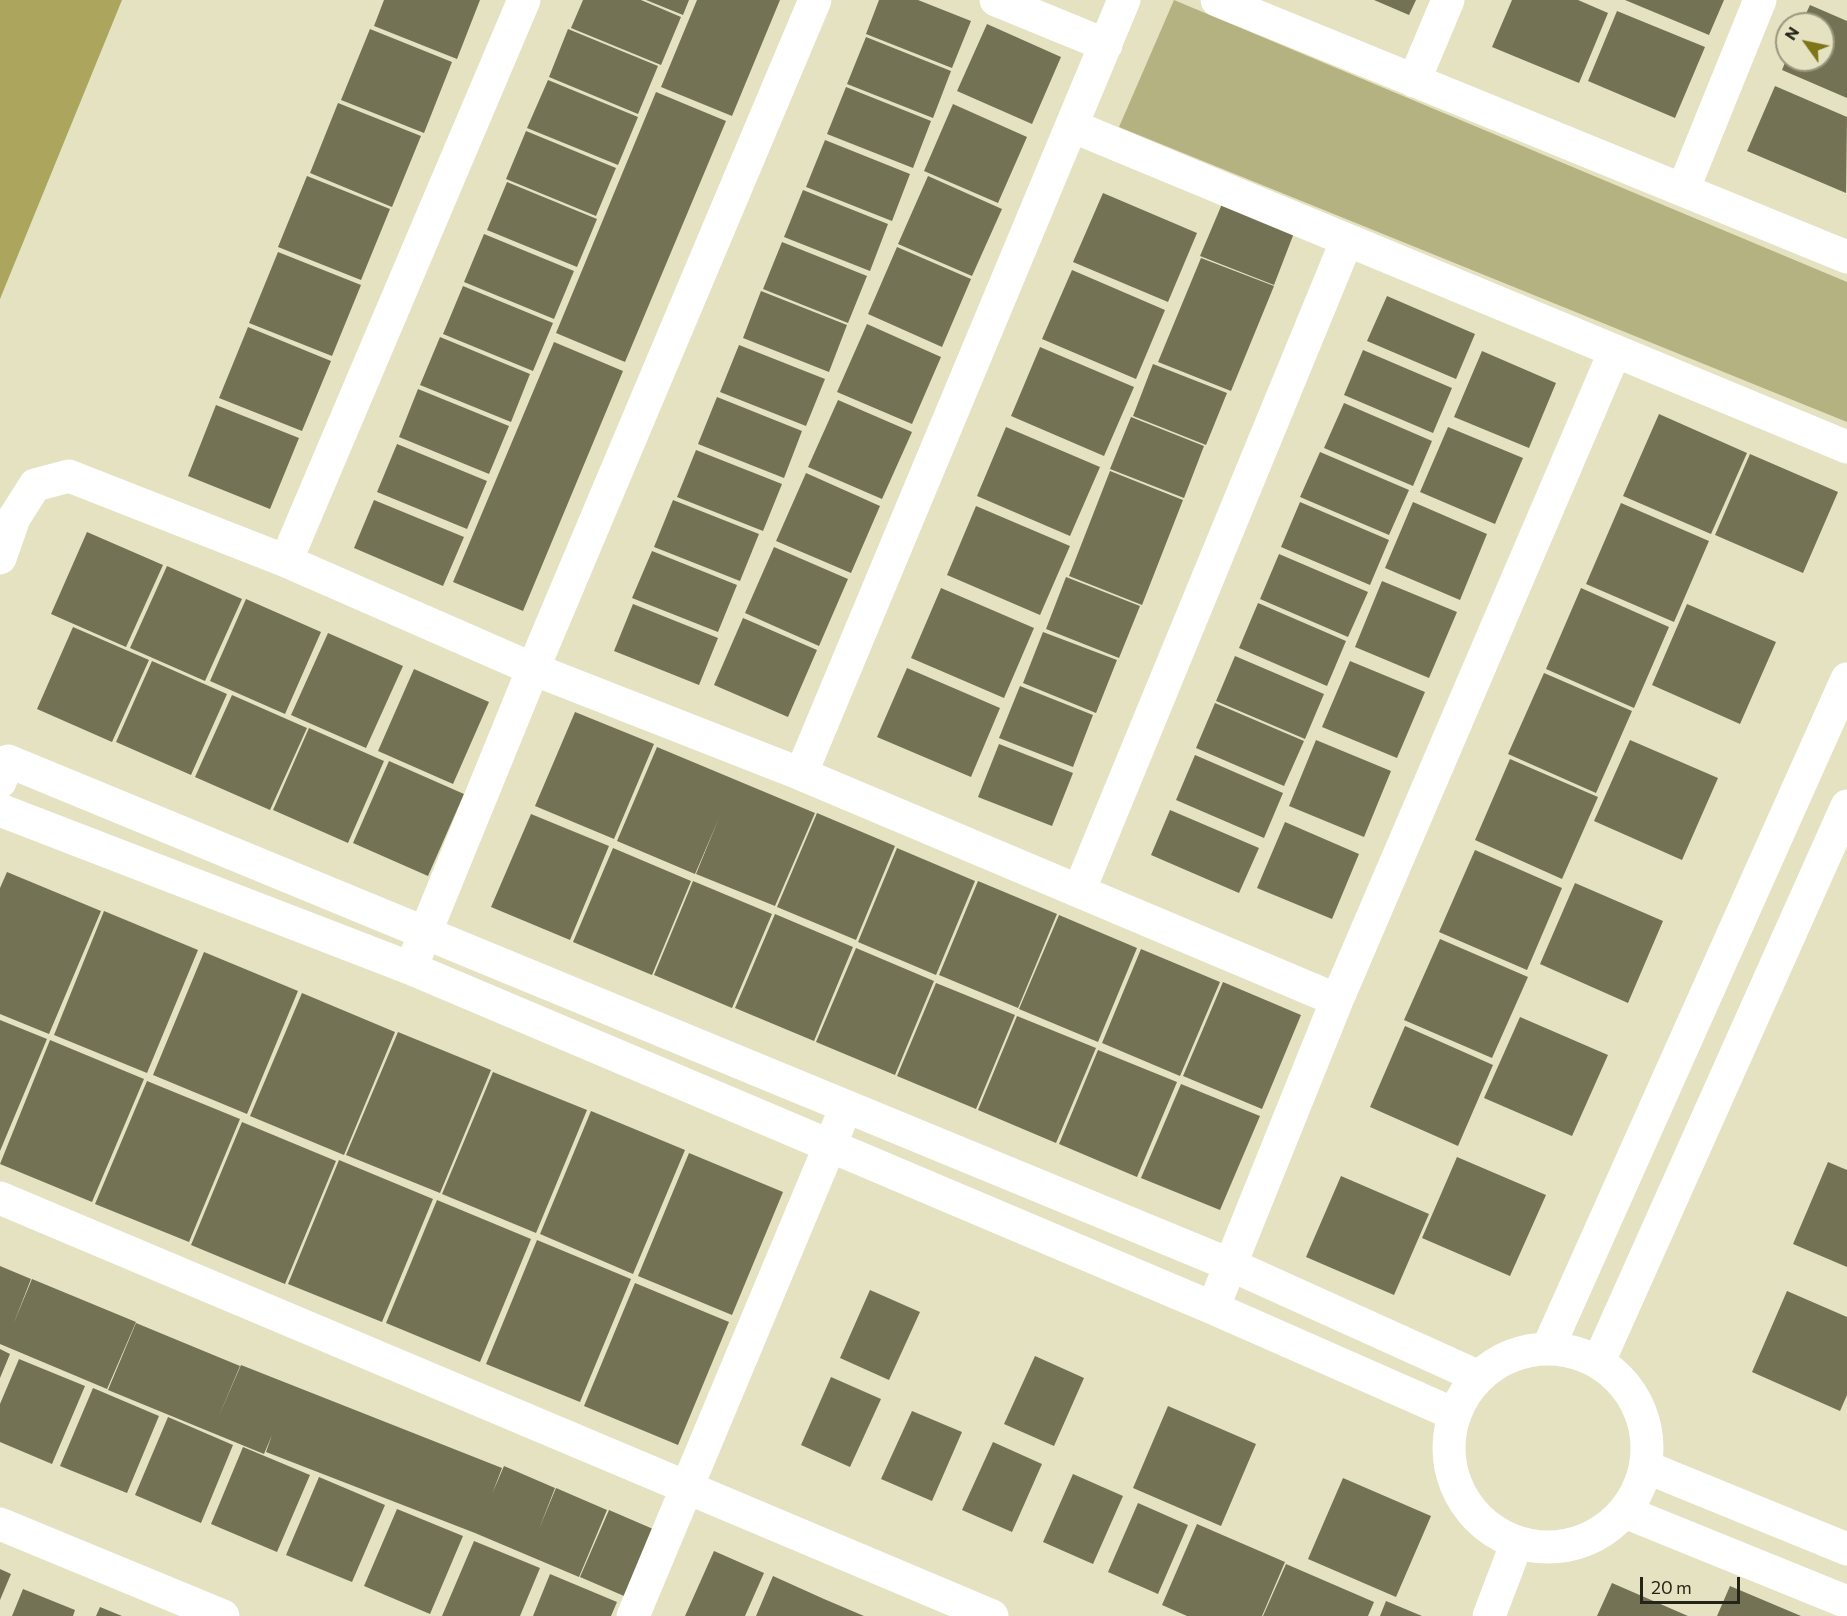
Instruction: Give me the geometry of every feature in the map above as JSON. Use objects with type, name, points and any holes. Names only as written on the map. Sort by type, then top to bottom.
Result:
[{"type":"street","points":[[286,561],[524,0]]},
{"type":"street","points":[[411,968],[533,669],[815,0]]},
{"type":"street","points":[[996,0],[1106,45]]},
{"type":"street","points":[[801,774],[1124,0]]},
{"type":"street","points":[[1217,0],[1847,257]]},
{"type":"street","points":[[1414,81],[1448,0]]},
{"type":"street","points":[[1683,190],[1760,0]]},
{"type":"street","points":[[1072,126],[1847,447]]},
{"type":"street","points":[[1079,891],[1347,240]]},
{"type":"street","points":[[1213,1308],[1337,1000],[1615,351]]},
{"type":"street","points":[[0,558],[14,518],[35,485],[69,476],[286,561],[533,669],[801,774],[1337,1000]]},
{"type":"street","points":[[1548,1348],[1847,679]]},
{"type":"street","points":[[4,772],[425,933],[847,1106],[1231,1264],[1479,1377]]},
{"type":"street","points":[[1599,1361],[1847,806]]},
{"type":"street","points":[[0,810],[411,968],[1213,1308],[1454,1414]]},
{"type":"street","points":[[633,1616],[847,1106]]},
{"type":"street","points":[[0,1198],[992,1616]]},
{"type":"street","points":[[1548,1348],[1574,1351],[1599,1361],[1622,1381],[1639,1407],[1647,1436],[1646,1467],[1639,1491],[1625,1512],[1600,1534],[1569,1546],[1536,1548],[1516,1545],[1480,1522],[1462,1499],[1451,1472],[1448,1443],[1454,1414],[1464,1394],[1479,1377],[1507,1358],[1522,1352],[1548,1348]]},
{"type":"street","points":[[1646,1467],[1847,1549]]},
{"type":"street","points":[[1625,1512],[1847,1602]]},
{"type":"street","points":[[0,1524],[223,1616]]},
{"type":"street","points":[[1489,1616],[1516,1545]]},
{"type":"shaded area","points":[[0,0],[122,0],[0,299]]},
{"type":"shaded area","points":[[1174,0],[1847,282],[1847,422],[1119,127]]},
{"type":"building","points":[[384,0],[480,0],[457,59],[374,26]]},
{"type":"building","points":[[583,0],[641,0],[681,17],[661,65],[571,28]]},
{"type":"building","points":[[646,0],[689,0],[683,15]]},
{"type":"building","points":[[697,0],[780,0],[732,116],[661,87]]},
{"type":"building","points":[[879,0],[918,0],[971,21],[952,68],[866,34]]},
{"type":"building","points":[[1374,0],[1416,0],[1409,15]]},
{"type":"building","points":[[1512,0],[1578,0],[1608,13],[1579,83],[1492,47]]},
{"type":"building","points":[[1625,0],[1724,0],[1709,35]]},
{"type":"building","points":[[1810,5],[1826,12],[1807,12]]},
{"type":"building","points":[[1617,11],[1705,47],[1675,118],[1588,81]]},
{"type":"building","points":[[1835,16],[1847,21],[1847,98],[1787,72],[1835,72]]},
{"type":"building","points":[[987,24],[1061,57],[1032,124],[957,91]]},
{"type":"building","points":[[370,29],[452,62],[424,133],[341,100]]},
{"type":"building","points":[[568,29],[658,66],[638,114],[549,77]]},
{"type":"building","points":[[866,37],[951,71],[933,118],[847,84]]},
{"type":"building","points":[[548,80],[638,117],[618,165],[527,128]]},
{"type":"building","points":[[1775,86],[1847,117],[1846,193],[1747,151]]},
{"type":"building","points":[[846,87],[931,121],[913,168],[827,134]]},
{"type":"building","points":[[656,92],[726,121],[625,362],[556,333]]},
{"type":"building","points":[[338,103],[421,136],[392,207],[310,173]]},
{"type":"building","points":[[953,104],[1027,137],[998,203],[924,171]]},
{"type":"building","points":[[526,131],[616,168],[596,216],[506,179]]},
{"type":"building","points":[[825,140],[910,174],[892,221],[806,187]]},
{"type":"building","points":[[307,176],[390,209],[361,280],[278,247]]},
{"type":"building","points":[[928,176],[1002,209],[972,276],[898,244]]},
{"type":"building","points":[[507,182],[597,219],[577,267],[487,230]]},
{"type":"building","points":[[803,190],[888,224],[870,271],[784,237]]},
{"type":"building","points":[[1103,193],[1197,233],[1168,302],[1073,262]]},
{"type":"building","points":[[1222,204],[1294,233],[1274,285],[1200,256]]},
{"type":"building","points":[[484,234],[574,271],[554,319],[464,282]]},
{"type":"building","points":[[782,242],[867,276],[848,323],[763,289]]},
{"type":"building","points":[[897,247],[971,279],[942,347],[868,314]]},
{"type":"building","points":[[278,252],[361,285],[332,356],[249,323]]},
{"type":"building","points":[[1201,258],[1274,286],[1231,391],[1158,362]]},
{"type":"building","points":[[1072,270],[1165,310],[1136,379],[1042,339]]},
{"type":"building","points":[[463,286],[553,323],[533,371],[443,334]]},
{"type":"building","points":[[761,291],[847,325],[829,372],[743,338]]},
{"type":"building","points":[[1387,296],[1475,334],[1456,379],[1367,341]]},
{"type":"building","points":[[867,324],[941,357],[912,424],[837,392]]},
{"type":"building","points":[[248,327],[331,361],[302,431],[219,398]]},
{"type":"building","points":[[440,337],[530,374],[511,422],[420,385]]},
{"type":"building","points":[[554,342],[623,371],[523,611],[453,582]]},
{"type":"building","points":[[739,345],[825,379],[806,426],[720,392]]},
{"type":"building","points":[[1040,347],[1134,387],[1104,456],[1011,416]]},
{"type":"building","points":[[1363,350],[1452,388],[1433,433],[1344,395]]},
{"type":"building","points":[[1482,351],[1556,383],[1529,448],[1454,417]]},
{"type":"building","points":[[1153,364],[1227,393],[1206,445],[1133,416]]},
{"type":"building","points":[[418,389],[509,426],[489,474],[399,437]]},
{"type":"building","points":[[717,397],[802,431],[784,478],[698,444]]},
{"type":"building","points":[[838,400],[912,432],[882,499],[808,467]]},
{"type":"building","points":[[1344,403],[1432,441],[1413,486],[1324,448]]},
{"type":"building","points":[[216,405],[299,438],[270,509],[188,476]]},
{"type":"building","points":[[1659,414],[1747,453],[1711,534],[1623,496]]},
{"type":"building","points":[[1131,417],[1204,446],[1184,498],[1110,469]]},
{"type":"building","points":[[1006,427],[1100,467],[1070,536],[977,496]]},
{"type":"building","points":[[1448,427],[1523,458],[1495,524],[1420,492]]},
{"type":"building","points":[[397,444],[487,481],[467,529],[377,492]]},
{"type":"building","points":[[696,450],[782,484],[763,531],[677,497]]},
{"type":"building","points":[[1320,452],[1409,490],[1389,535],[1300,497]]},
{"type":"building","points":[[1750,454],[1838,492],[1803,573],[1715,535]]},
{"type":"building","points":[[1110,471],[1183,500],[1142,605],[1069,576]]},
{"type":"building","points":[[806,473],[880,506],[851,573],[776,541]]},
{"type":"building","points":[[374,500],[464,537],[443,586],[354,548]]},
{"type":"building","points":[[673,500],[759,534],[740,581],[654,547]]},
{"type":"building","points":[[1300,502],[1389,540],[1370,585],[1281,547]]},
{"type":"building","points":[[1413,502],[1487,534],[1460,600],[1385,568]]},
{"type":"building","points":[[1621,503],[1709,541],[1674,622],[1586,584]]},
{"type":"building","points":[[976,506],[1070,546],[1040,615],[947,575]]},
{"type":"building","points":[[87,532],[163,565],[126,647],[51,614]]},
{"type":"building","points":[[774,547],[848,579],[819,646],[745,613]]},
{"type":"building","points":[[652,551],[737,585],[718,632],[632,598]]},
{"type":"building","points":[[1279,554],[1368,592],[1348,637],[1260,599]]},
{"type":"building","points":[[167,566],[242,599],[205,681],[130,648]]},
{"type":"building","points":[[1066,577],[1140,606],[1119,658],[1046,629]]},
{"type":"building","points":[[1382,581],[1457,612],[1429,678],[1355,647]]},
{"type":"building","points":[[941,588],[1034,628],[1004,698],[911,658]]},
{"type":"building","points":[[1581,588],[1669,627],[1634,708],[1546,669]]},
{"type":"building","points":[[246,599],[321,632],[285,714],[210,681]]},
{"type":"building","points":[[1258,603],[1346,641],[1327,686],[1239,648]]},
{"type":"building","points":[[633,604],[718,638],[699,685],[614,651]]},
{"type":"building","points":[[1687,604],[1776,642],[1740,724],[1652,685]]},
{"type":"building","points":[[743,618],[817,650],[788,717],[714,685]]},
{"type":"building","points":[[73,627],[149,660],[112,742],[37,709]]},
{"type":"building","points":[[1043,632],[1117,660],[1096,713],[1023,683]]},
{"type":"building","points":[[328,633],[403,666],[366,748],[291,715]]},
{"type":"building","points":[[1235,656],[1324,694],[1305,739],[1216,701]]},
{"type":"building","points":[[152,661],[227,694],[191,775],[116,742]]},
{"type":"building","points":[[1350,661],[1425,692],[1397,758],[1322,727]]},
{"type":"building","points":[[907,668],[1000,708],[971,777],[877,737]]},
{"type":"building","points":[[414,669],[489,702],[453,784],[378,751]]},
{"type":"building","points":[[1544,673],[1632,711],[1596,793],[1508,754]]},
{"type":"building","points":[[1020,686],[1093,715],[1073,767],[999,738]]},
{"type":"building","points":[[232,695],[307,728],[270,810],[195,777]]},
{"type":"building","points":[[1215,703],[1304,741],[1284,786],[1196,748]]},
{"type":"building","points":[[575,712],[654,744],[614,839],[535,806]]},
{"type":"building","points":[[309,728],[384,761],[348,843],[273,810]]},
{"type":"building","points":[[1316,740],[1391,771],[1364,837],[1289,806]]},
{"type":"building","points":[[1630,740],[1718,778],[1682,860],[1594,821]]},
{"type":"building","points":[[999,744],[1073,773],[1052,826],[978,797]]},
{"type":"building","points":[[657,747],[815,813],[775,906],[696,874],[719,818],[695,874],[617,841]]},
{"type":"building","points":[[1195,755],[1283,793],[1264,838],[1176,800]]},
{"type":"building","points":[[1510,759],[1598,797],[1562,879],[1475,840]]},
{"type":"building","points":[[389,761],[464,794],[428,876],[353,843]]},
{"type":"building","points":[[1170,810],[1259,848],[1239,893],[1151,855]]},
{"type":"building","points":[[817,813],[895,846],[856,940],[777,907]]},
{"type":"building","points":[[531,814],[609,846],[570,940],[491,907]]},
{"type":"building","points":[[1285,822],[1359,854],[1332,919],[1257,888]]},
{"type":"building","points":[[613,848],[691,881],[652,975],[573,942]]},
{"type":"building","points":[[897,848],[975,881],[936,975],[858,942]]},
{"type":"building","points":[[1475,850],[1562,888],[1527,970],[1439,932]]},
{"type":"building","points":[[7,872],[101,911],[49,1034],[0,1014],[0,888]]},
{"type":"building","points":[[693,881],[772,914],[732,1008],[654,975]]},
{"type":"building","points":[[978,881],[1057,914],[1018,1008],[939,975]]},
{"type":"building","points":[[1575,883],[1663,921],[1628,1003],[1540,964]]},
{"type":"building","points":[[104,911],[198,950],[147,1073],[54,1035]]},
{"type":"building","points":[[775,914],[853,947],[814,1041],[735,1008]]},
{"type":"building","points":[[1059,915],[1137,948],[1098,1042],[1019,1009]]},
{"type":"building","points":[[1440,939],[1528,977],[1492,1058],[1404,1020]]},
{"type":"building","points":[[856,948],[934,981],[895,1075],[816,1042]]},
{"type":"building","points":[[1141,949],[1220,982],[1180,1076],[1102,1043]]},
{"type":"building","points":[[204,952],[298,991],[247,1114],[153,1075]]},
{"type":"building","points":[[1223,982],[1301,1015],[1262,1109],[1183,1076]]},
{"type":"building","points":[[936,983],[1015,1015],[976,1109],[897,1076]]},
{"type":"building","points":[[302,993],[395,1032],[344,1155],[250,1116]]},
{"type":"building","points":[[1017,1016],[1096,1048],[1056,1143],[978,1110]]},
{"type":"building","points":[[1520,1017],[1608,1055],[1572,1136],[1484,1098]]},
{"type":"building","points":[[0,1020],[47,1039],[0,1151]]},
{"type":"building","points":[[1405,1026],[1493,1065],[1458,1146],[1370,1107]]},
{"type":"building","points":[[398,1032],[491,1070],[440,1193],[346,1155]]},
{"type":"building","points":[[50,1040],[144,1079],[92,1202],[0,1164]]},
{"type":"building","points":[[1098,1050],[1177,1082],[1137,1177],[1059,1144]]},
{"type":"building","points":[[493,1072],[587,1110],[536,1233],[442,1194]]},
{"type":"building","points":[[147,1081],[240,1119],[189,1242],[95,1204]]},
{"type":"building","points":[[1181,1084],[1260,1116],[1220,1210],[1141,1178]]},
{"type":"building","points":[[591,1111],[685,1150],[633,1274],[540,1234]]},
{"type":"building","points":[[242,1122],[336,1161],[285,1284],[191,1245]]},
{"type":"building","points":[[689,1153],[783,1192],[732,1315],[638,1276]]},
{"type":"building","points":[[1457,1157],[1546,1195],[1510,1276],[1422,1238]]},
{"type":"building","points":[[339,1160],[433,1199],[382,1322],[288,1284]]},
{"type":"building","points":[[1828,1162],[1847,1170],[1847,1267],[1793,1244]]},
{"type":"building","points":[[1341,1176],[1429,1214],[1394,1295],[1306,1257]]},
{"type":"building","points":[[437,1200],[531,1239],[480,1362],[386,1323]]},
{"type":"building","points":[[537,1240],[631,1279],[580,1402],[486,1364]]},
{"type":"building","points":[[0,1266],[31,1279],[13,1325],[32,1279],[136,1322],[107,1389],[0,1344]]},
{"type":"building","points":[[635,1283],[729,1322],[678,1445],[584,1406]]},
{"type":"building","points":[[870,1290],[920,1312],[889,1380],[840,1358]]},
{"type":"building","points":[[1787,1291],[1847,1317],[1847,1395],[1840,1411],[1752,1372]]},
{"type":"building","points":[[136,1323],[240,1366],[218,1418],[241,1365],[502,1468],[492,1494],[504,1466],[555,1488],[539,1529],[556,1488],[607,1510],[579,1577],[475,1533],[266,1452],[272,1435],[264,1454],[108,1390]]},
{"type":"building","points":[[0,1349],[10,1354],[0,1378]]},
{"type":"building","points":[[1035,1356],[1084,1378],[1054,1446],[1004,1424]]},
{"type":"building","points":[[19,1359],[85,1386],[52,1464],[0,1442],[0,1404]]},
{"type":"building","points":[[831,1377],[881,1399],[850,1467],[801,1445]]},
{"type":"building","points":[[93,1388],[159,1416],[127,1493],[60,1466]]},
{"type":"building","points":[[1168,1406],[1256,1444],[1221,1526],[1133,1488]]},
{"type":"building","points":[[912,1411],[962,1432],[932,1501],[881,1479]]},
{"type":"building","points":[[168,1417],[233,1445],[201,1523],[135,1495]]},
{"type":"building","points":[[993,1442],[1042,1464],[1012,1532],[962,1510]]},
{"type":"building","points":[[243,1447],[310,1475],[277,1552],[211,1524]]},
{"type":"building","points":[[1073,1474],[1123,1496],[1093,1564],[1043,1542]]},
{"type":"building","points":[[319,1477],[385,1505],[352,1582],[286,1555]]},
{"type":"building","points":[[1343,1478],[1431,1516],[1396,1597],[1308,1559]]},
{"type":"building","points":[[1138,1503],[1188,1525],[1158,1594],[1108,1572]]},
{"type":"building","points":[[397,1509],[463,1536],[430,1614],[364,1586]]},
{"type":"building","points":[[609,1510],[660,1532],[631,1599],[580,1577]]},
{"type":"building","points":[[1197,1524],[1285,1562],[1262,1616],[1187,1616],[1162,1605]]},
{"type":"building","points":[[474,1541],[540,1568],[520,1616],[442,1616]]},
{"type":"building","points":[[714,1551],[764,1573],[745,1616],[685,1616]]},
{"type":"building","points":[[1286,1564],[1374,1602],[1368,1616],[1263,1616]]},
{"type":"building","points":[[0,1569],[11,1574],[0,1600]]},
{"type":"building","points":[[550,1574],[617,1602],[611,1616],[533,1616]]},
{"type":"building","points":[[773,1576],[824,1599],[864,1616],[756,1616]]},
{"type":"building","points":[[1612,1583],[1688,1616],[1597,1616]]},
{"type":"building","points":[[1730,1586],[1801,1616],[1717,1616]]},
{"type":"building","points":[[23,1589],[75,1610],[73,1616],[12,1616]]},
{"type":"building","points":[[1386,1601],[1422,1616],[1380,1616]]},
{"type":"building","points":[[100,1607],[122,1616],[96,1616]]}]
